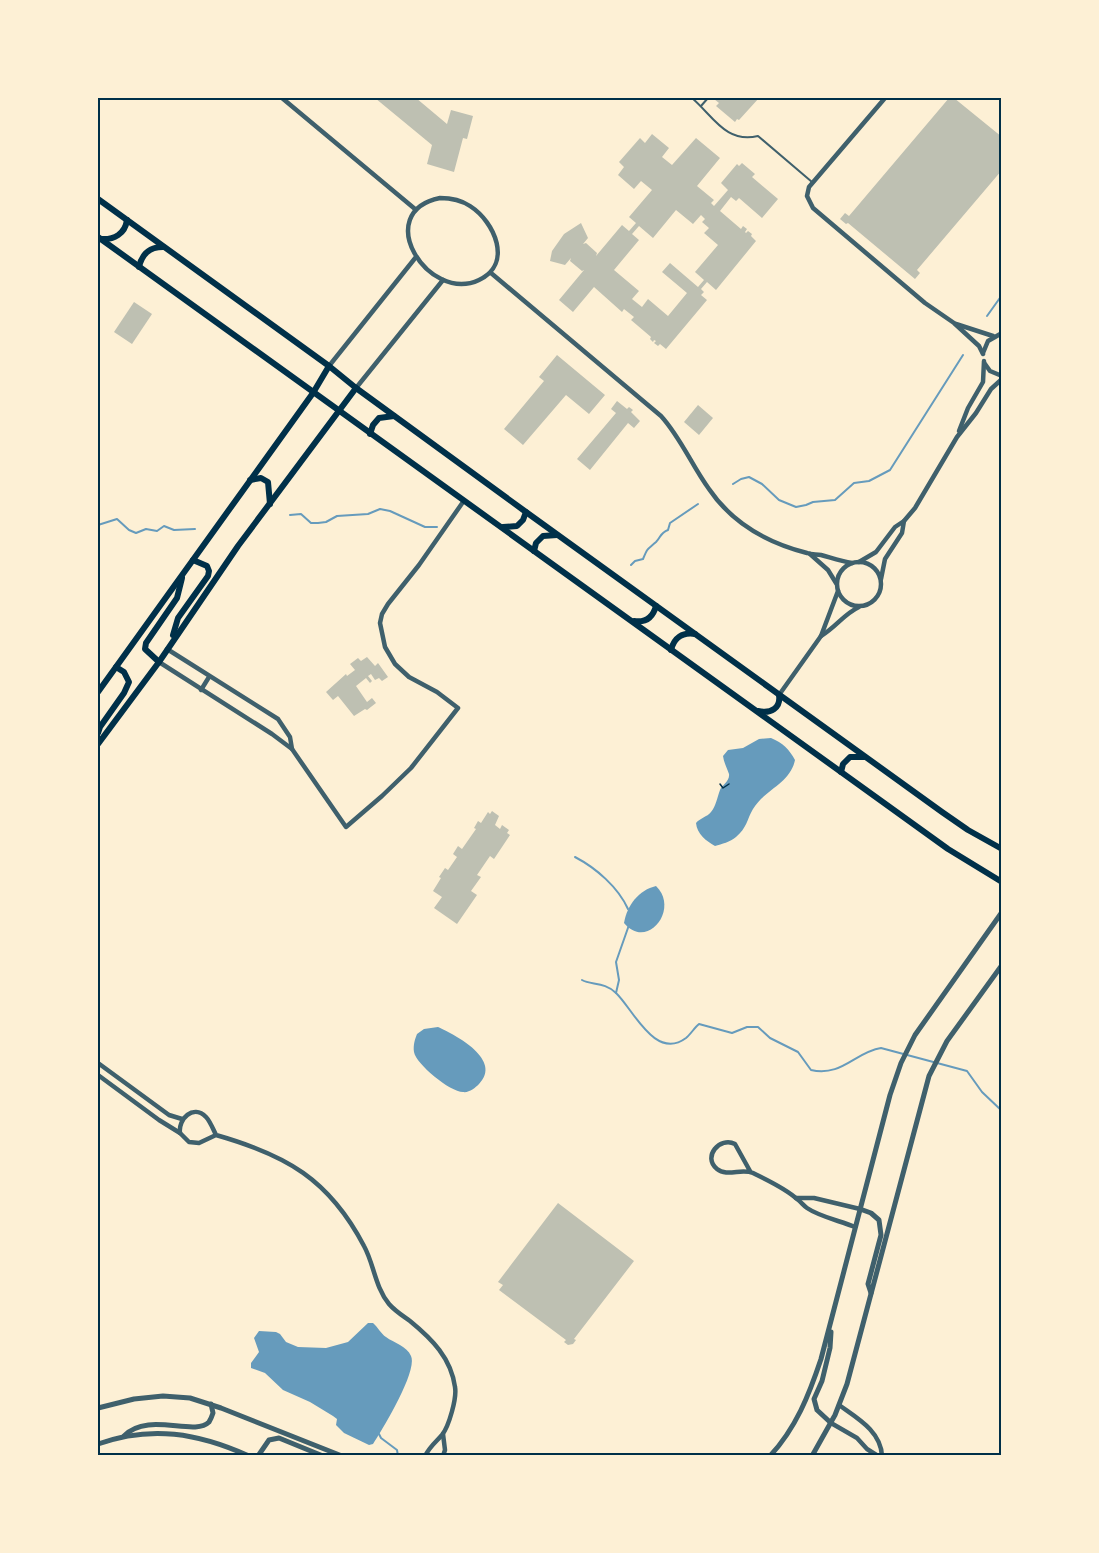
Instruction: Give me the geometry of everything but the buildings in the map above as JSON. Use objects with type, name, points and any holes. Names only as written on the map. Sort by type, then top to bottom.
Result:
[{"type":"main road","points":[[98,199],[865,757],[956,822],[1002,849]]},
{"type":"main road","points":[[99,238],[110,239],[120,235],[127,220]]},
{"type":"main road","points":[[99,238],[840,772],[948,849],[1002,882]]},
{"type":"main road","points":[[139,267],[148,251],[164,247]]},
{"type":"main road","points":[[98,692],[313,393],[329,366]]},
{"type":"main road","points":[[98,744],[159,662],[238,546],[356,388]]},
{"type":"main road","points":[[370,435],[373,425],[379,418],[394,416]]},
{"type":"main road","points":[[250,480],[261,478],[268,482],[270,505]]},
{"type":"main road","points":[[500,526],[508,528],[517,526],[523,520],[526,512]]},
{"type":"main road","points":[[534,551],[536,543],[543,536],[558,535]]},
{"type":"main road","points":[[172,642],[178,618],[208,576],[207,566],[193,560]]},
{"type":"main road","points":[[159,662],[145,649],[146,643],[150,633],[177,598],[183,574]]},
{"type":"main road","points":[[631,621],[639,622],[648,619],[654,613],[656,606]]},
{"type":"main road","points":[[671,650],[678,638],[686,633],[695,634]]},
{"type":"main road","points":[[98,733],[129,682],[124,672],[116,667]]},
{"type":"main road","points":[[755,710],[766,712],[774,709],[779,703],[779,694]]},
{"type":"main road","points":[[840,772],[843,764],[850,758],[865,757]]},
{"type":"street","points":[[282,98],[415,209]]},
{"type":"street","points":[[885,98],[809,187],[807,196],[813,208],[925,303],[954,323],[979,346],[983,354]]},
{"type":"street","points":[[440,198],[459,201],[477,211],[490,225],[497,244],[496,263],[491,273],[466,284],[443,280],[429,271],[416,257],[408,237],[410,218],[415,209],[430,200],[440,198]]},
{"type":"street","points":[[329,366],[416,257]]},
{"type":"street","points":[[491,273],[661,416],[708,488],[729,513],[764,538],[780,545],[852,563],[859,562],[876,552],[895,527],[904,521],[915,508],[957,436],[982,382],[984,347],[993,336],[1001,333]]},
{"type":"street","points":[[356,388],[443,280]]},
{"type":"street","points":[[954,323],[993,336]]},
{"type":"street","points":[[957,436],[976,413],[991,389],[1002,378],[990,371],[984,362]]},
{"type":"street","points":[[159,662],[292,749],[346,826],[411,768],[458,708],[437,692],[409,677],[395,664],[385,647],[380,623],[384,610],[463,502]]},
{"type":"street","points":[[880,579],[885,559],[902,533],[904,521]]},
{"type":"street","points":[[810,554],[828,570],[847,602],[862,606]]},
{"type":"street","points":[[821,636],[832,629],[843,616],[876,598],[881,587],[878,572],[872,566],[859,562]]},
{"type":"street","points":[[779,694],[821,636],[838,588],[841,571],[852,563]]},
{"type":"street","points":[[167,650],[278,719],[290,737],[292,749]]},
{"type":"street","points":[[201,690],[209,676]]},
{"type":"street","points":[[770,1455],[795,1422],[809,1395],[831,1321],[890,1095],[901,1063],[915,1035],[1002,912]]},
{"type":"street","points":[[812,1455],[831,1423],[847,1384],[929,1076],[947,1041],[1002,965]]},
{"type":"street","points":[[98,1063],[169,1115],[182,1119]]},
{"type":"street","points":[[98,1075],[180,1133],[189,1142],[196,1143],[216,1135],[252,1146],[305,1174],[337,1204],[365,1248],[382,1293],[389,1304],[435,1343],[450,1368],[456,1389],[451,1417],[443,1434],[430,1446],[425,1455]]},
{"type":"street","points":[[180,1133],[179,1127],[182,1119],[190,1113],[201,1114],[207,1118],[216,1135]]},
{"type":"street","points":[[750,1172],[732,1142],[721,1143],[714,1149],[711,1159],[719,1170],[750,1172],[796,1197],[808,1209],[855,1227]]},
{"type":"street","points":[[796,1197],[814,1198],[860,1209],[872,1213],[879,1220],[881,1235],[868,1284],[872,1295]]},
{"type":"street","points":[[831,1321],[830,1348],[822,1381],[814,1400],[817,1410],[867,1449],[880,1455],[882,1446],[874,1433],[839,1405]]},
{"type":"street","points":[[98,1408],[134,1399],[163,1396],[190,1398],[342,1455]]},
{"type":"street","points":[[123,1437],[132,1427],[154,1424],[199,1426],[208,1423],[213,1413],[211,1404]]},
{"type":"street","points":[[98,1444],[141,1433],[174,1433],[222,1444],[249,1455]]},
{"type":"street","points":[[443,1434],[445,1450],[443,1455]]},
{"type":"street","points":[[258,1455],[268,1440],[279,1438],[323,1455]]},
{"type":"lane","points":[[692,98],[731,135],[742,138],[758,136],[813,182]]},
{"type":"lane","points":[[701,106],[708,98]]},
{"type":"path","points":[[720,784],[723,788],[729,784]]},
{"type":"water","points":[[771,738],[782,744],[795,760],[792,768],[783,781],[758,802],[740,834],[726,843],[715,846],[702,837],[696,823],[711,812],[720,790],[728,779],[729,774],[723,756],[728,750],[743,748],[759,739]]},
{"type":"water","points":[[656,886],[662,895],[664,905],[658,924],[651,930],[642,932],[633,930],[624,923],[628,910],[639,895]]},
{"type":"water","points":[[438,1027],[465,1042],[481,1058],[485,1066],[485,1075],[474,1089],[465,1092],[457,1091],[442,1083],[416,1057],[414,1047],[417,1034],[424,1029]]},
{"type":"water","points":[[368,1323],[373,1323],[384,1336],[407,1350],[412,1364],[398,1400],[373,1444],[369,1445],[344,1433],[336,1425],[337,1419],[333,1416],[310,1402],[283,1390],[265,1373],[251,1368],[251,1363],[259,1352],[254,1338],[259,1331],[276,1332],[286,1342],[298,1347],[326,1348],[348,1342]]},
{"type":"waterway","points":[[987,316],[1002,295]]},
{"type":"waterway","points":[[733,484],[749,477],[762,484],[779,500],[796,507],[813,502],[835,500],[854,483],[869,481],[890,470],[963,355]]},
{"type":"waterway","points":[[631,565],[643,559],[648,549],[668,530],[670,523],[698,504]]},
{"type":"waterway","points":[[290,515],[301,514],[311,523],[318,523],[326,522],[337,516],[368,514],[380,509],[390,511],[425,527],[437,527]]},
{"type":"waterway","points":[[98,525],[117,519],[136,533],[146,529],[157,531],[164,526],[174,530],[195,529]]},
{"type":"waterway","points":[[575,857],[606,879],[628,909]]},
{"type":"waterway","points":[[616,993],[619,980],[616,962],[629,925]]},
{"type":"waterway","points":[[582,980],[612,989],[646,1030],[664,1043],[675,1043],[686,1038],[699,1024],[732,1033],[747,1027],[758,1027],[770,1038],[798,1052],[811,1070],[822,1071],[840,1067],[863,1054],[881,1048],[967,1071],[982,1092],[1002,1111]]},
{"type":"waterway","points":[[379,1434],[397,1450],[398,1456]]}]
